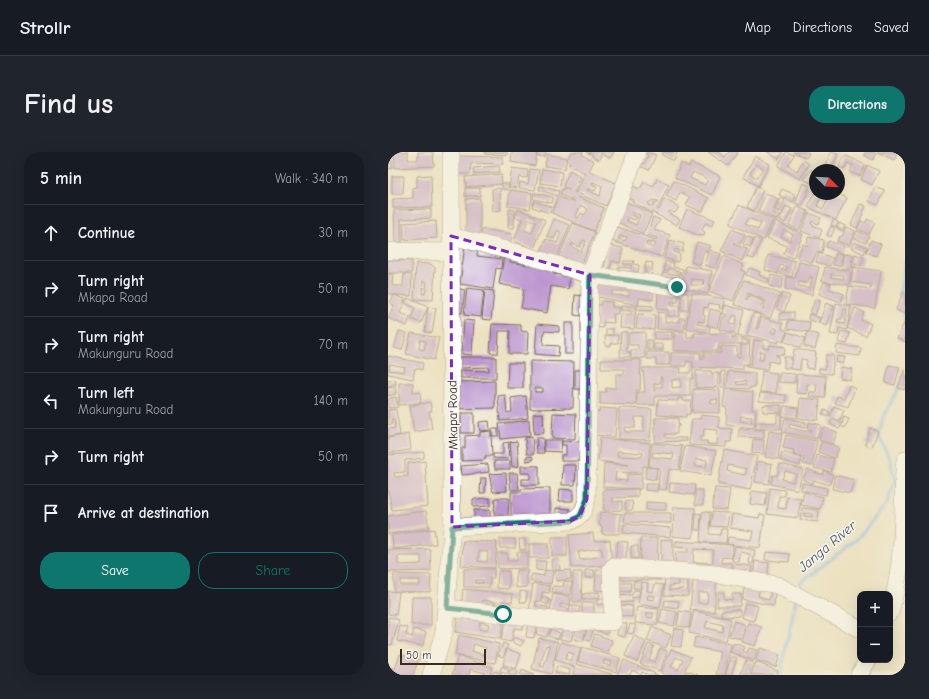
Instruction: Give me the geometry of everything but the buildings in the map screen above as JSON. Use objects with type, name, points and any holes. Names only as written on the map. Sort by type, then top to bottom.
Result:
[{"type":"street","name":"Mkapa Road","points":[[431,675],[444,632],[452,527],[451,152]]},
{"type":"street","points":[[452,527],[571,521],[580,516],[585,508],[587,499],[590,275],[637,152]]},
{"type":"street","points":[[388,251],[451,244],[522,254],[590,275],[677,287]]},
{"type":"street","points":[[893,599],[902,525],[905,460]]},
{"type":"street","points":[[447,608],[572,622],[613,622],[611,570],[613,567],[717,574],[777,585],[806,602],[857,628]]},
{"type":"street","points":[[860,675],[866,663]]},
{"type":"highlighted area","points":[[451,236],[590,275],[587,499],[580,516],[571,521],[452,527]]},
{"type":"waterway","name":"Janga River","points":[[902,302],[900,292],[905,263]]},
{"type":"waterway","name":"Janga River","points":[[903,310],[905,323]]},
{"type":"waterway","name":"Janga River","points":[[798,590],[800,583],[857,539],[887,503],[895,481],[890,460],[879,436],[883,417],[905,377]]},
{"type":"waterway","name":"Janga River","points":[[780,675],[796,600]]},
{"type":"route","points":[[503,614],[447,608],[452,527],[571,521],[580,516],[585,508],[587,499],[590,275],[677,287]]}]
